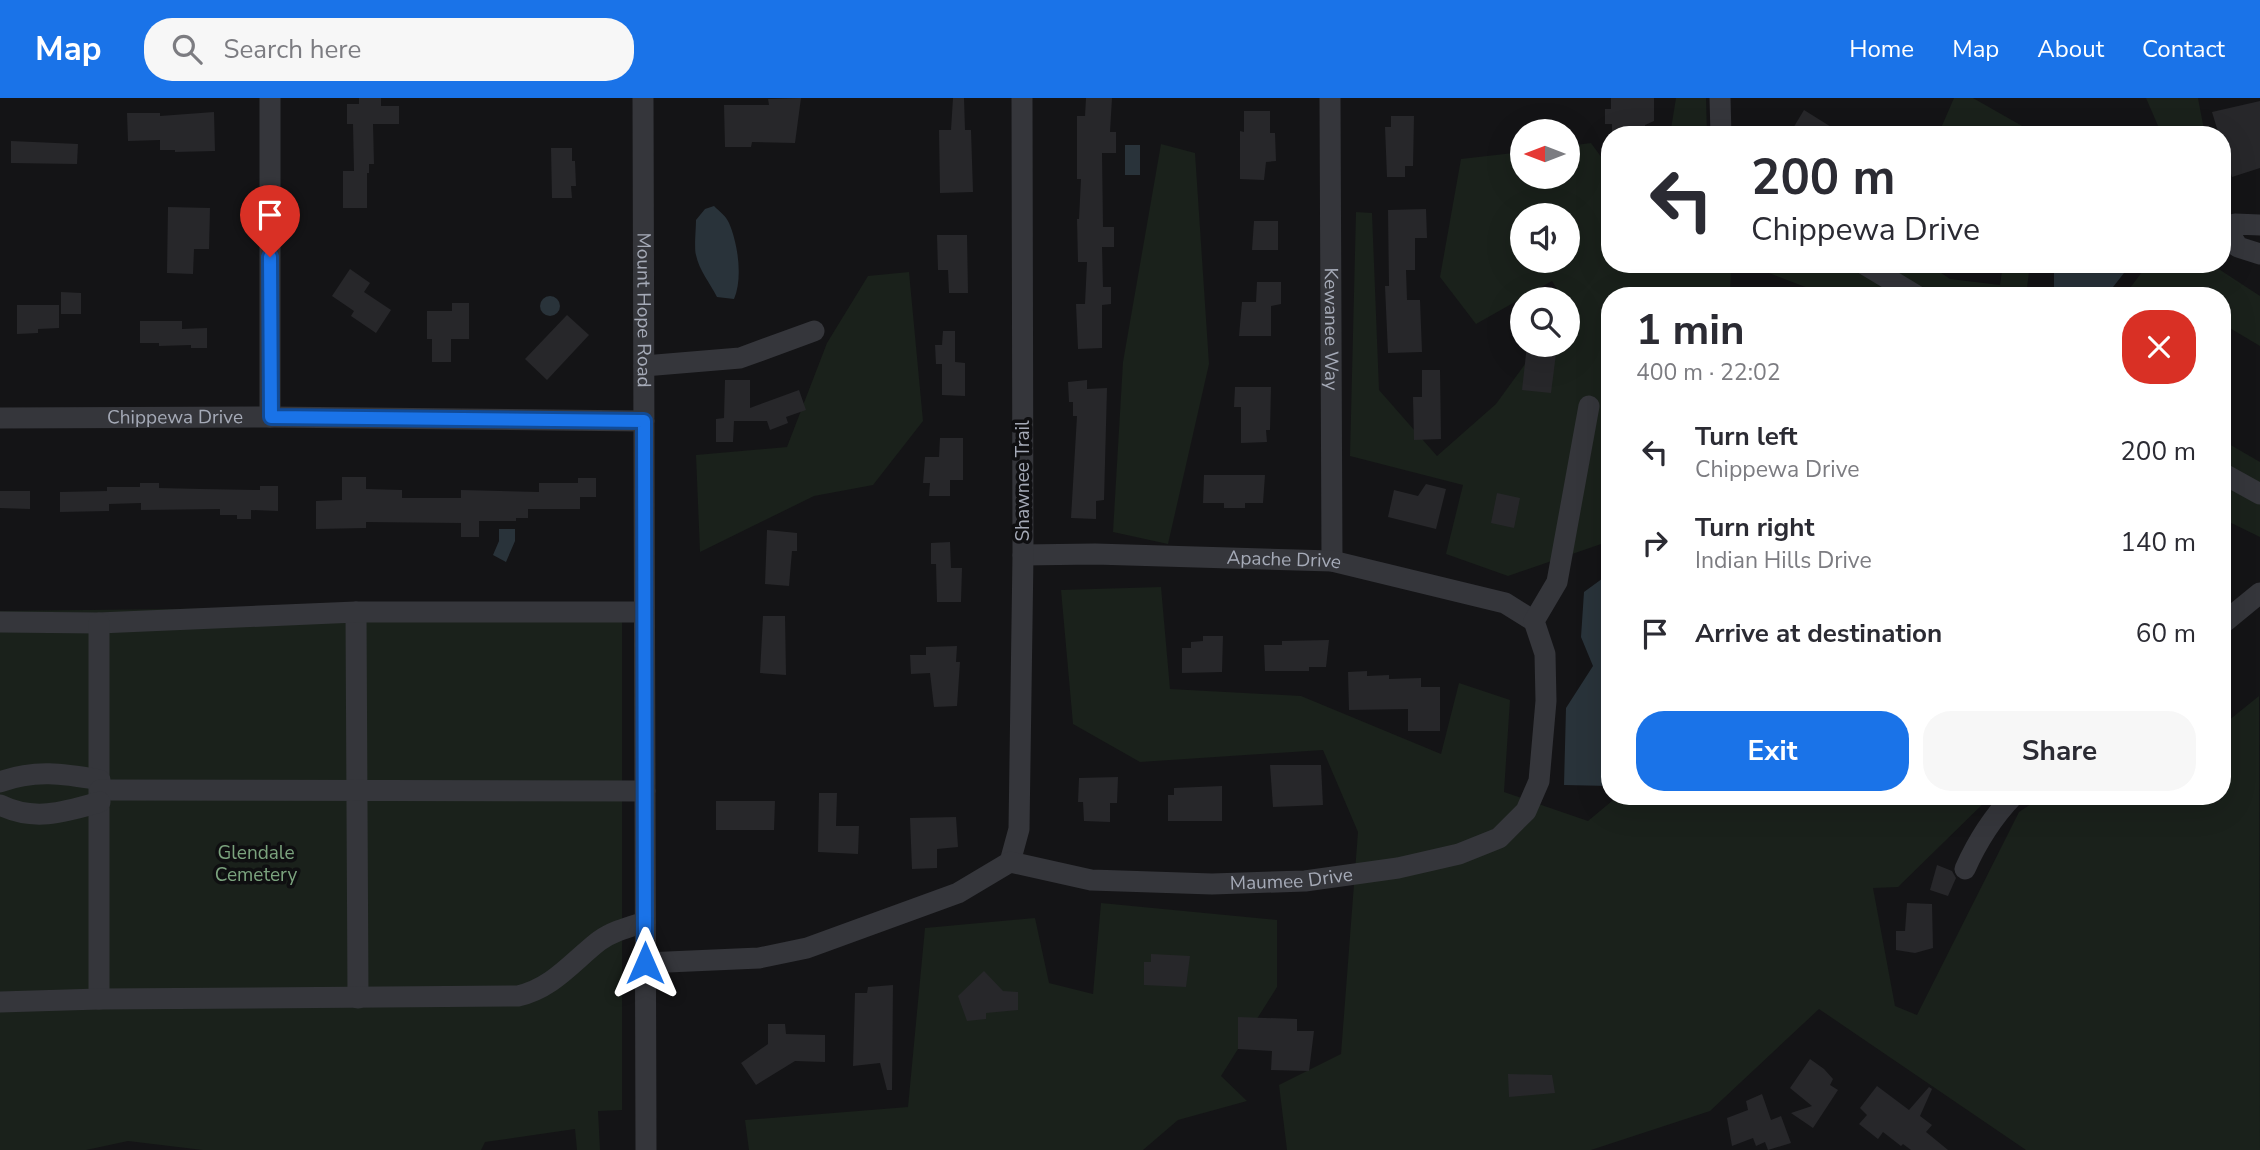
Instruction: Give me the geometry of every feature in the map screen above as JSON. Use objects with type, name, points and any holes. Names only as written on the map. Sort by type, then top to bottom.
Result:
[{"type":"street","points":[[270,98],[271,417]]},
{"type":"street","name":"Mount Hope Road","points":[[643,98],[646,1150]]},
{"type":"street","name":"Shawnee Trail","points":[[1010,862],[1018,829],[1023,555],[1022,98]]},
{"type":"street","name":"Kewanee Way","points":[[1330,98],[1332,561]]},
{"type":"street","points":[[1720,98],[1721,126]]},
{"type":"street","points":[[2260,225],[2235,224],[2231,236],[2238,247],[2260,254]]},
{"type":"street","points":[[1879,273],[1902,287]]},
{"type":"street","points":[[644,366],[740,358],[814,331]]},
{"type":"street","points":[[1534,621],[1556,582],[1588,406]]},
{"type":"street","name":"Chippewa Drive","points":[[0,418],[271,417],[644,421]]},
{"type":"street","points":[[2231,478],[2260,494]]},
{"type":"street","name":"Apache Drive","points":[[1023,555],[1095,554],[1332,561],[1505,603],[1534,621]]},
{"type":"street","points":[[2231,617],[2260,593]]},
{"type":"street","points":[[356,612],[358,998]]},
{"type":"street","points":[[0,622],[99,622],[356,612],[644,612]]},
{"type":"street","name":"Maumee Drive","points":[[1010,862],[1091,880],[1212,884],[1305,881],[1398,868],[1459,854],[1499,838],[1526,811],[1539,781],[1546,701],[1545,654],[1534,621]]},
{"type":"street","points":[[99,622],[99,999]]},
{"type":"street","points":[[0,782],[43,772],[100,791],[645,791]]},
{"type":"street","points":[[0,805],[21,813],[44,816],[100,791]]},
{"type":"street","points":[[1965,869],[1975,845],[2004,805]]},
{"type":"street","points":[[645,963],[759,958],[807,947],[957,893],[1010,862]]},
{"type":"street","points":[[0,1002],[518,996],[555,980],[600,941],[616,931],[645,922]]},
{"type":"green space","points":[[1676,98],[1706,98],[1707,126],[1671,126]]},
{"type":"green space","points":[[1954,98],[1973,98],[2022,126],[1942,126]]},
{"type":"green space","points":[[2146,98],[2198,98],[2203,126],[2158,126]]},
{"type":"green space","points":[[1591,143],[1601,157],[1601,273],[1731,273],[1730,287],[1601,287],[1601,544],[1508,576],[1446,554],[1463,485],[1350,456],[1356,212],[1372,213],[1379,390],[1437,456],[1496,404],[1530,357],[1580,357],[1580,287],[1556,287],[1552,281],[1541,287],[1510,287],[1510,305],[1476,324],[1440,277],[1461,159],[1510,153],[1510,189],[1580,189],[1580,144]]},
{"type":"green space","points":[[1161,144],[1195,153],[1209,364],[1168,544],[1113,532],[1123,362]]},
{"type":"green space","points":[[909,272],[923,421],[873,485],[814,496],[700,552],[696,455],[787,447],[827,343],[868,276]]},
{"type":"green space","points":[[1769,273],[1941,273],[1950,279],[2000,285],[2002,273],[2029,273],[2027,287],[1805,287]]},
{"type":"green space","points":[[2141,273],[2225,273],[2260,296],[2260,346],[2231,329],[2231,287],[2131,287]]},
{"type":"green space","points":[[2231,445],[2260,462],[2260,537],[2231,523]]},
{"type":"green space","points":[[1161,587],[1170,689],[1301,696],[1441,754],[1459,683],[1510,700],[1504,792],[1588,821],[1607,805],[1982,805],[1898,887],[1873,888],[1895,1006],[1917,1015],[2019,812],[2030,805],[2231,805],[2231,719],[2259,696],[2260,1150],[2026,1150],[1819,1009],[1710,1111],[1591,1150],[1287,1150],[1279,1085],[1341,1054],[1358,832],[1323,750],[1140,762],[1073,724],[1061,590]]},
{"type":"green space","name":"Glendale Cemetery","points":[[622,604],[622,1110],[598,1111],[600,1150],[577,1150],[575,1129],[485,1142],[481,1150],[203,1150],[128,1141],[86,1150],[0,1150],[0,611]]},
{"type":"green space","points":[[1101,903],[1277,920],[1277,987],[1221,1076],[1247,1101],[1178,1120],[1143,1150],[749,1150],[745,1120],[908,1107],[925,928],[1035,918],[1049,983],[1093,994]]},
{"type":"shaded area","points":[[1125,145],[1140,145],[1140,175],[1125,175]]},
{"type":"shaded area","points":[[714,206],[728,220],[735,241],[739,271],[734,299],[717,297],[697,261],[696,220],[705,209]]},
{"type":"shaded area","points":[[2054,273],[2124,273],[2113,287],[2054,287]]},
{"type":"shaded area","points":[[550,296],[557,299],[560,306],[557,313],[550,316],[543,313],[540,306],[543,299]]},
{"type":"shaded area","points":[[499,529],[515,529],[515,541],[506,562],[493,555],[499,541]]},
{"type":"shaded area","points":[[1601,580],[1601,786],[1564,785],[1566,708],[1593,666],[1581,637],[1584,592]]},
{"type":"building","points":[[359,98],[381,98],[381,106],[399,106],[399,124],[373,124],[374,164],[369,164],[367,173],[367,208],[343,208],[343,171],[354,171],[353,124],[347,124],[347,104],[359,104]]},
{"type":"building","points":[[801,98],[795,143],[752,142],[751,147],[725,147],[724,105],[769,105],[768,99]]},
{"type":"building","points":[[953,98],[964,98],[965,130],[971,130],[973,192],[940,193],[939,130],[951,130]]},
{"type":"building","points":[[1086,98],[1112,98],[1110,132],[1116,132],[1116,153],[1102,153],[1103,227],[1114,227],[1114,247],[1102,247],[1103,287],[1111,287],[1111,304],[1102,305],[1102,348],[1078,349],[1076,304],[1085,304],[1087,262],[1078,262],[1077,219],[1081,179],[1077,179],[1077,116],[1085,116]]},
{"type":"building","points":[[1611,98],[1654,98],[1654,121],[1645,126],[1605,124],[1605,109],[1611,109]]},
{"type":"building","points":[[2260,101],[2260,168],[2232,177],[2231,126],[2216,126],[2212,112]]},
{"type":"building","points":[[1804,110],[1830,126],[1794,126]]},
{"type":"building","points":[[1244,111],[1270,111],[1270,133],[1275,133],[1276,161],[1266,162],[1264,180],[1240,179],[1240,131],[1244,132]]},
{"type":"building","points":[[214,112],[215,151],[175,152],[160,150],[160,140],[128,141],[127,113],[160,113],[160,116]]},
{"type":"building","points":[[1391,116],[1414,116],[1413,166],[1405,166],[1405,177],[1387,177],[1385,127],[1391,127]]},
{"type":"building","points":[[11,141],[78,144],[77,164],[11,163]]},
{"type":"building","points":[[551,148],[572,148],[576,186],[571,186],[572,198],[552,198]]},
{"type":"building","points":[[168,207],[210,208],[209,249],[194,249],[193,274],[167,273]]},
{"type":"building","points":[[1426,209],[1427,238],[1415,238],[1415,270],[1406,270],[1407,300],[1420,300],[1422,352],[1388,353],[1385,286],[1389,286],[1388,210]]},
{"type":"building","points":[[1254,221],[1278,221],[1278,250],[1252,250]]},
{"type":"building","points":[[937,235],[967,235],[968,293],[949,293],[948,270],[938,270]]},
{"type":"building","points":[[350,269],[370,283],[364,292],[391,310],[376,333],[351,316],[354,311],[332,296]]},
{"type":"building","points":[[1257,282],[1281,282],[1281,304],[1271,306],[1271,336],[1239,336],[1242,302],[1256,302]]},
{"type":"building","points":[[61,292],[81,293],[81,314],[61,314]]},
{"type":"building","points":[[452,303],[469,303],[469,339],[451,339],[451,362],[432,362],[432,339],[427,339],[427,311],[452,311]]},
{"type":"building","points":[[17,305],[59,305],[59,328],[17,334]]},
{"type":"building","points":[[567,315],[589,335],[547,380],[525,359]]},
{"type":"building","points":[[140,321],[182,321],[182,329],[207,328],[207,348],[140,343]]},
{"type":"building","points":[[943,331],[955,331],[955,362],[965,363],[965,396],[942,395],[942,364],[936,364],[935,345],[942,345]]},
{"type":"building","points":[[1526,357],[1556,357],[1551,393],[1522,390]]},
{"type":"building","points":[[1422,370],[1440,370],[1441,439],[1414,440],[1413,397],[1422,397]]},
{"type":"building","points":[[725,380],[750,380],[750,408],[799,390],[806,410],[786,417],[788,423],[770,430],[767,421],[734,421],[733,442],[716,442],[716,419],[724,418]]},
{"type":"building","points":[[1087,380],[1087,389],[1107,388],[1104,500],[1096,501],[1096,519],[1071,518],[1077,416],[1073,416],[1073,402],[1069,402],[1068,382]]},
{"type":"building","points":[[1235,387],[1271,387],[1270,430],[1266,430],[1267,442],[1241,443],[1241,407],[1234,407]]},
{"type":"building","points":[[940,438],[963,438],[963,480],[950,480],[950,496],[929,496],[930,483],[923,483],[925,457],[939,457]]},
{"type":"building","points":[[1204,475],[1265,475],[1263,503],[1245,503],[1245,508],[1224,508],[1224,503],[1203,503]]},
{"type":"building","points":[[342,477],[366,477],[366,489],[402,490],[402,498],[461,498],[461,490],[539,492],[539,483],[578,483],[578,478],[596,478],[596,497],[580,497],[580,509],[528,509],[528,518],[516,518],[516,521],[479,521],[479,537],[461,537],[461,523],[366,522],[366,528],[316,529],[316,501],[342,500]]},
{"type":"building","points":[[140,483],[159,483],[159,488],[201,489],[260,490],[260,486],[278,486],[278,511],[251,510],[251,519],[237,519],[237,515],[220,515],[220,509],[141,510],[141,503],[109,504],[109,511],[60,512],[60,492],[107,491],[107,487],[140,487]]},
{"type":"building","points":[[1426,484],[1446,489],[1436,529],[1388,517],[1394,490],[1418,496]]},
{"type":"building","points":[[0,491],[30,491],[30,509],[0,508]]},
{"type":"building","points":[[1497,493],[1520,498],[1514,528],[1491,523]]},
{"type":"building","points":[[767,530],[797,533],[797,551],[792,551],[789,586],[765,584]]},
{"type":"building","points":[[950,542],[951,568],[962,568],[961,602],[937,602],[936,564],[931,564],[931,543]]},
{"type":"building","points":[[763,616],[785,616],[786,675],[760,673]]},
{"type":"building","points":[[1203,636],[1223,636],[1222,672],[1182,673],[1182,648],[1191,648],[1191,642],[1203,641]]},
{"type":"building","points":[[1329,640],[1326,667],[1309,667],[1309,671],[1265,671],[1264,645],[1282,645],[1282,641]]},
{"type":"building","points":[[957,646],[956,662],[960,662],[957,706],[934,707],[930,673],[911,674],[910,655],[926,655],[926,647]]},
{"type":"building","points":[[1367,671],[1367,676],[1389,675],[1389,679],[1421,678],[1421,687],[1440,687],[1440,731],[1408,731],[1408,709],[1349,710],[1348,672]]},
{"type":"building","points":[[1270,765],[1321,765],[1323,805],[1273,807]]},
{"type":"building","points":[[1118,777],[1117,803],[1110,803],[1110,822],[1084,821],[1083,802],[1078,802],[1079,778]]},
{"type":"building","points":[[1222,786],[1222,821],[1168,821],[1168,795],[1174,795],[1174,788]]},
{"type":"building","points":[[819,793],[837,793],[836,826],[859,826],[858,854],[818,852]]},
{"type":"building","points":[[716,801],[775,801],[774,830],[716,830]]},
{"type":"building","points":[[956,817],[958,847],[937,849],[937,868],[912,869],[910,818]]},
{"type":"building","points":[[1937,865],[1952,871],[1956,878],[1948,896],[1930,890]]},
{"type":"building","points":[[1907,903],[1932,904],[1933,948],[1915,953],[1896,950],[1896,931],[1905,931]]},
{"type":"building","points":[[1151,954],[1190,956],[1186,987],[1144,985],[1144,962],[1151,962]]},
{"type":"building","points":[[984,971],[1003,991],[1018,992],[1018,1010],[986,1013],[986,1019],[967,1021],[958,996]]},
{"type":"building","points":[[893,985],[892,1090],[887,1090],[880,1063],[853,1066],[855,993],[867,993],[868,987]]},
{"type":"building","points":[[1238,1017],[1297,1019],[1297,1031],[1314,1031],[1309,1071],[1271,1070],[1272,1051],[1238,1049]]},
{"type":"building","points":[[768,1024],[785,1024],[786,1034],[825,1035],[825,1062],[795,1061],[756,1085],[741,1063],[768,1044]]},
{"type":"building","points":[[1810,1059],[1824,1069],[1833,1079],[1830,1085],[1838,1090],[1813,1128],[1791,1113],[1812,1106],[1790,1088]]},
{"type":"building","points":[[1508,1074],[1552,1075],[1555,1093],[1509,1097]]},
{"type":"building","points":[[1877,1086],[1909,1110],[1929,1087],[1932,1089],[1920,1116],[1932,1125],[1926,1132],[1948,1150],[1911,1150],[1883,1132],[1878,1139],[1859,1124],[1867,1115],[1860,1108]]},
{"type":"building","points":[[1762,1094],[1771,1120],[1781,1116],[1791,1143],[1768,1150],[1765,1142],[1756,1146],[1753,1138],[1732,1146],[1727,1118],[1748,1110],[1746,1101]]},
{"type":"route","points":[[270,257],[271,417],[644,421],[645,963]]}]
